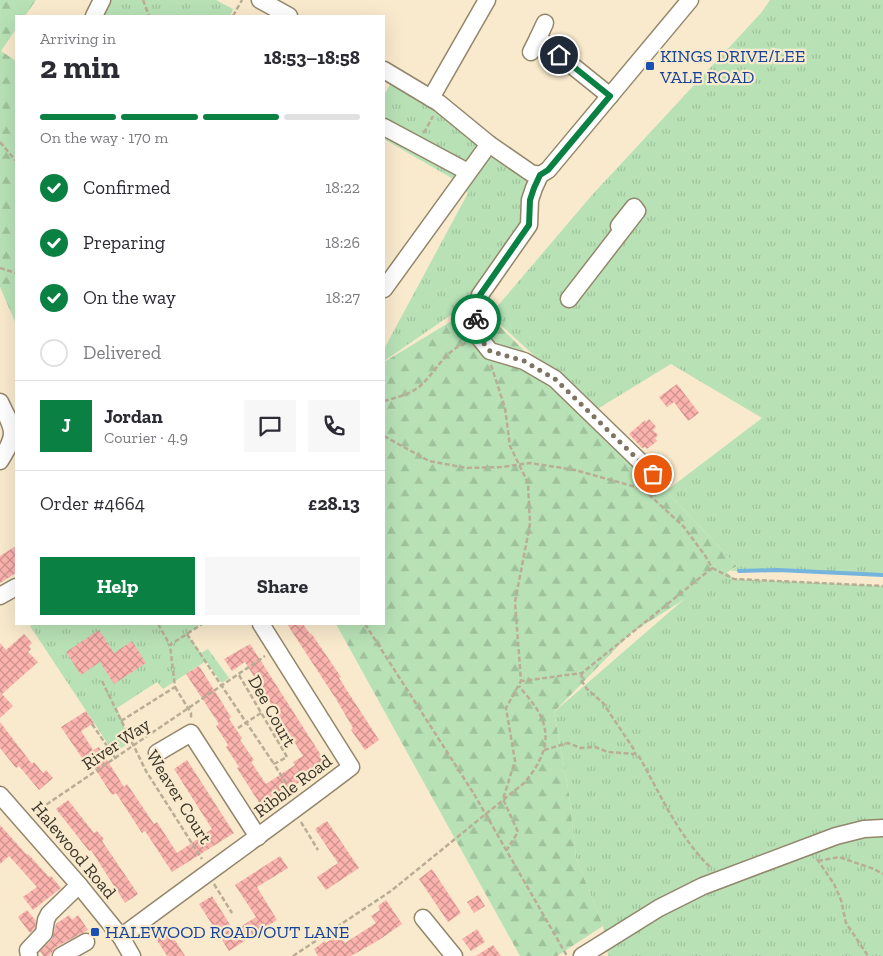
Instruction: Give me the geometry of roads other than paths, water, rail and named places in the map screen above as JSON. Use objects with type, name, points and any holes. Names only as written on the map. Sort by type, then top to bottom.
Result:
[{"type":"street","points":[[94,15],[102,0]]},
{"type":"street","points":[[260,0],[287,15]]},
{"type":"street","points":[[435,101],[486,0]]},
{"type":"street","points":[[653,474],[555,379],[524,361],[490,351],[480,339],[476,318],[480,295],[529,225],[530,200],[540,175],[548,170],[690,0]]},
{"type":"street","points":[[538,38],[610,96]]},
{"type":"street","points":[[385,72],[435,101],[489,144],[530,173],[540,175]]},
{"type":"street","points":[[385,128],[468,172]]},
{"type":"street","points":[[385,288],[489,144]]},
{"type":"street","points":[[572,290],[596,254],[621,222]]},
{"type":"street","points":[[0,402],[12,428],[12,442],[0,461]]},
{"type":"street","points":[[0,596],[15,588]]},
{"type":"street","name":"Ribble Road","points":[[121,937],[351,767],[262,625]]},
{"type":"street","points":[[157,753],[191,733],[258,837]]},
{"type":"street","name":"Halewood Road","points":[[3,804],[22,819],[79,885],[121,937],[132,956]]},
{"type":"street","points":[[582,956],[659,908],[704,886],[836,836],[864,829],[883,828]]},
{"type":"street","points":[[29,956],[28,950],[44,933],[49,914],[79,885]]},
{"type":"street","points":[[423,918],[454,956]]},
{"type":"street","points":[[61,956],[86,942]]},
{"type":"waterway","points":[[739,571],[778,570],[883,575]]},
{"type":"place","name":"KINGS DRIVE/LEE VALE ROAD","points":[[650,66]]},
{"type":"place","name":"HALEWOOD ROAD/OUT LANE","points":[[95,932]]}]
